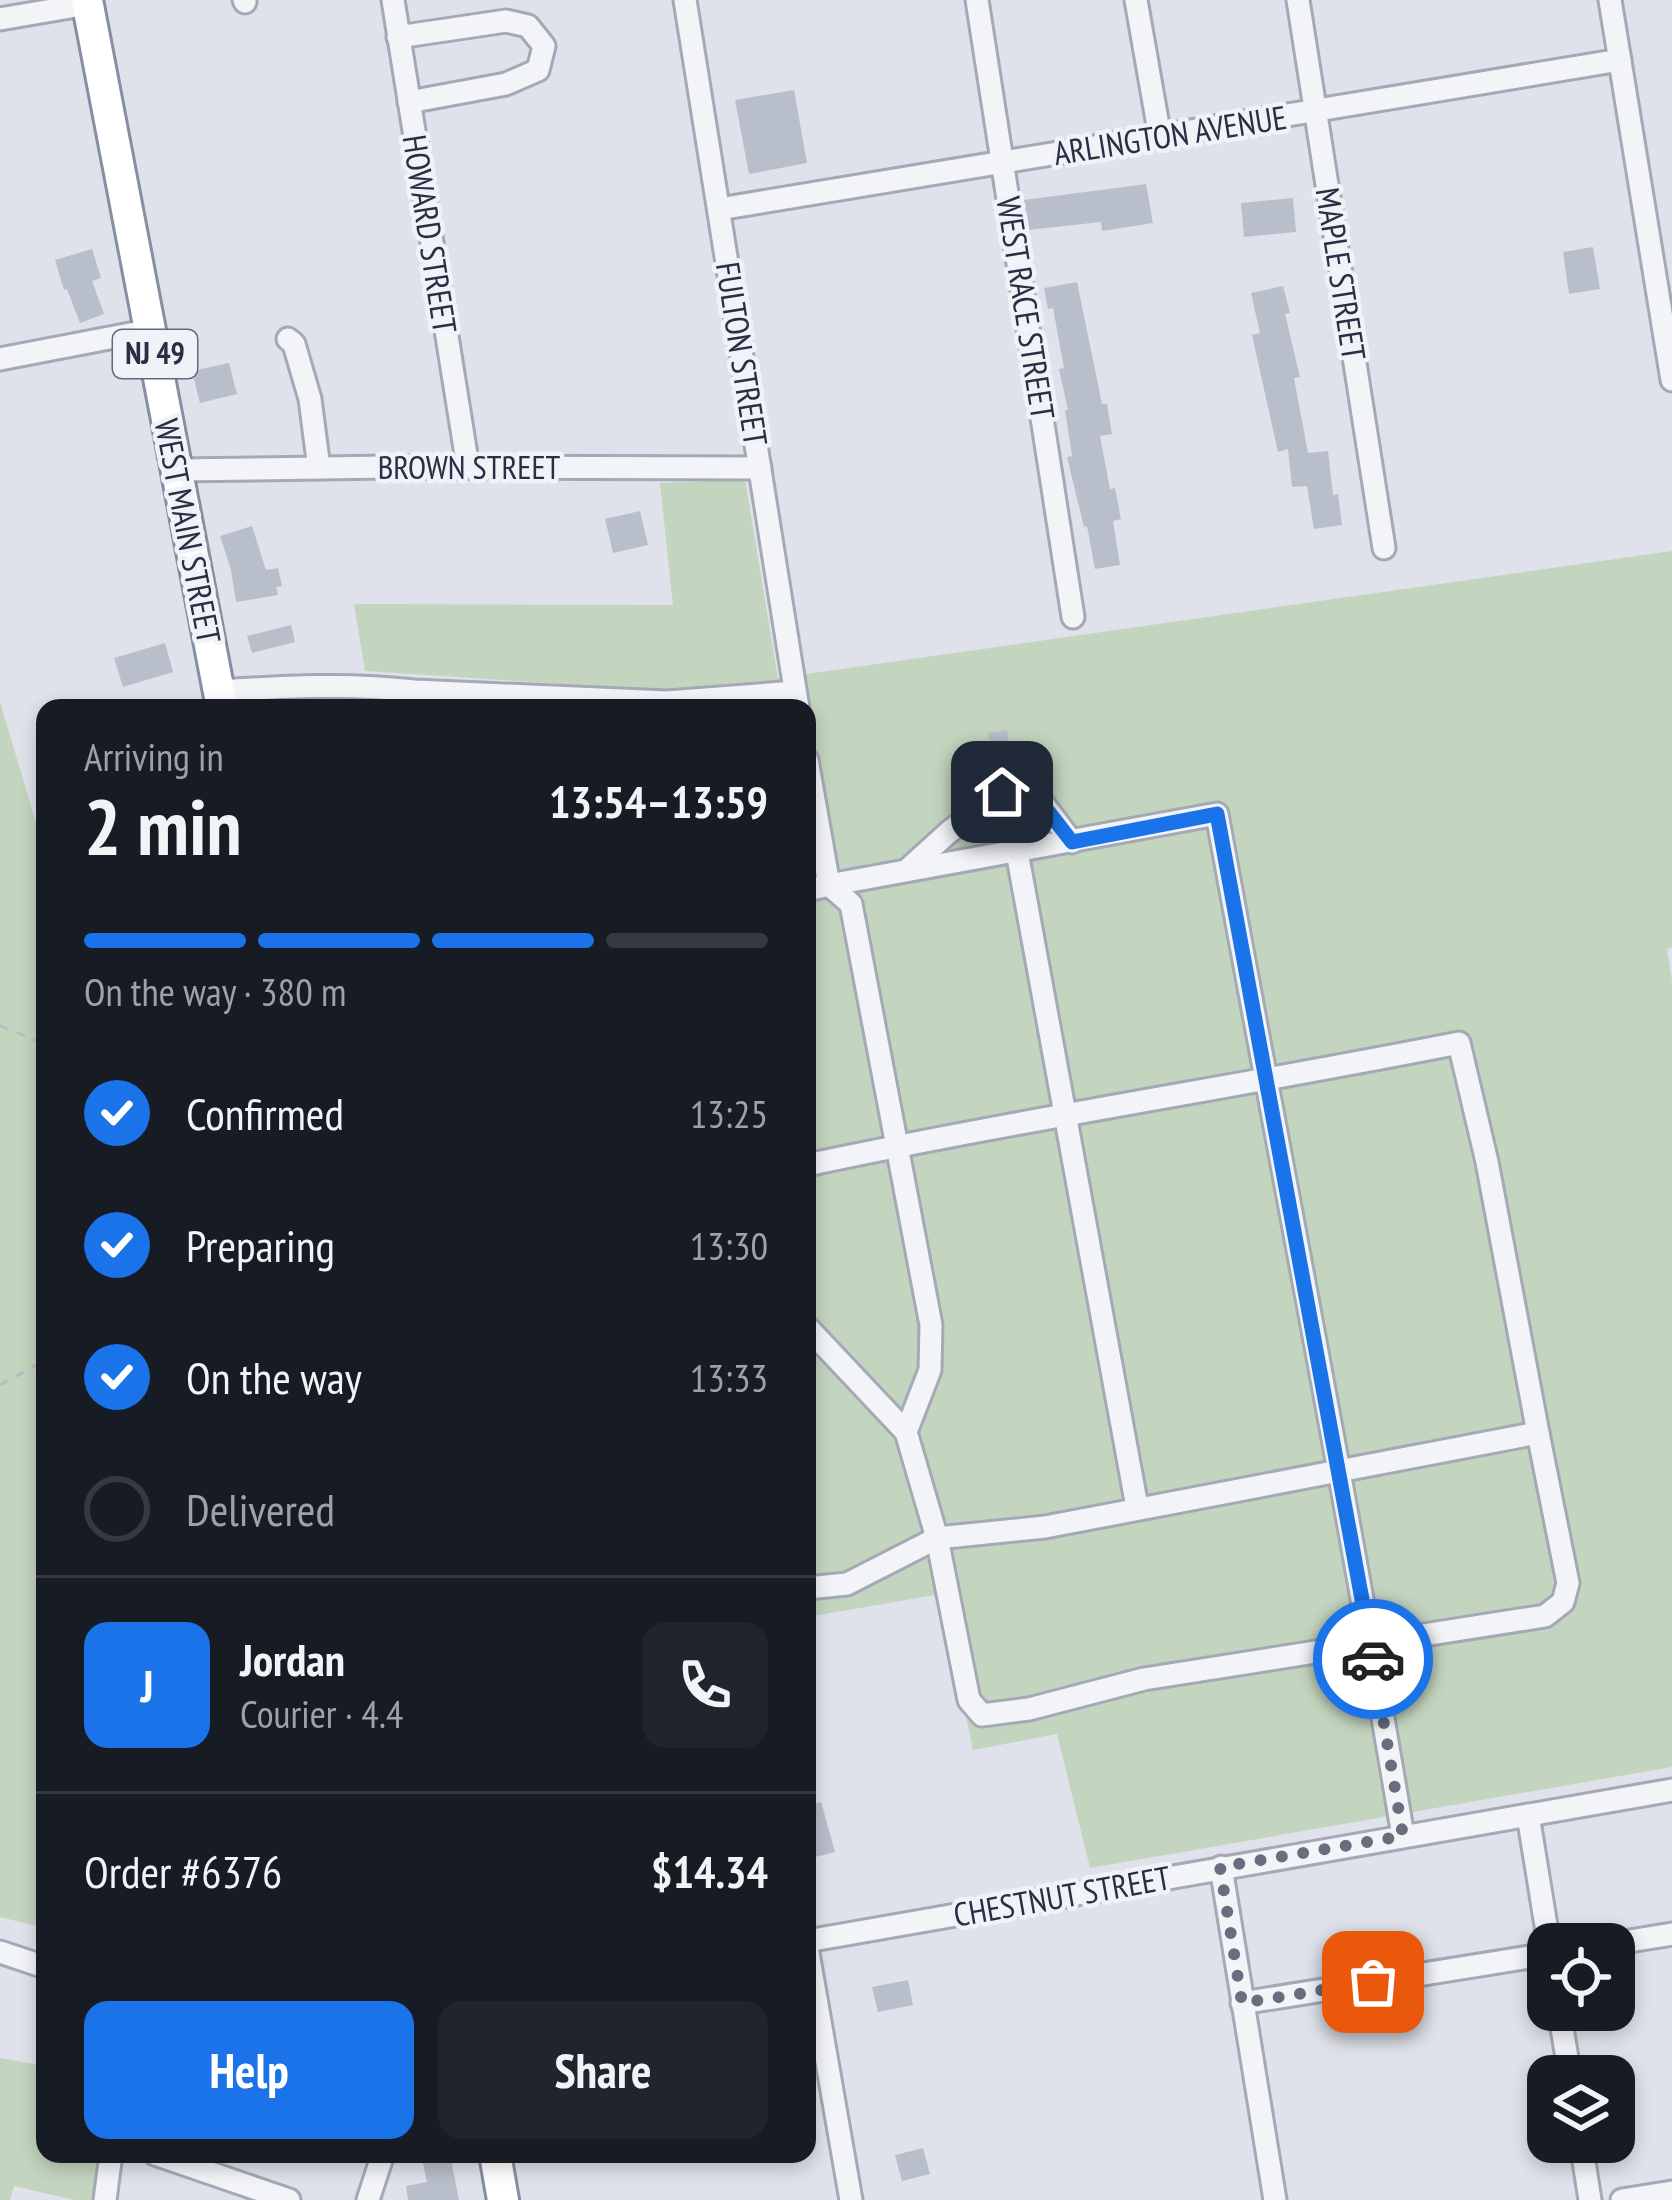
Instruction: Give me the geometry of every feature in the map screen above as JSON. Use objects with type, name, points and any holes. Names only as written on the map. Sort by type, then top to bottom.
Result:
[{"type":"highway","name":"WEST MAIN STREET","points":[[87,2],[220,699]]},
{"type":"highway","points":[[497,2163],[503,2200]]},
{"type":"street","name":"HOWARD STREET","points":[[393,0],[468,467]]},
{"type":"street","name":"FULTON STREET","points":[[685,0],[796,699]]},
{"type":"street","name":"WEST RACE STREET","points":[[976,0],[1073,617]]},
{"type":"street","points":[[1136,0],[1160,136]]},
{"type":"street","name":"MAPLE STREET","points":[[1298,0],[1384,548]]},
{"type":"street","points":[[1610,0],[1672,380]]},
{"type":"street","points":[[0,19],[87,2]]},
{"type":"street","points":[[398,37],[506,21],[528,26],[544,46],[538,70],[506,84],[409,102]]},
{"type":"street","name":"ARLINGTON AVENUE","points":[[719,209],[1620,60]]},
{"type":"street","points":[[0,358],[151,330]]},
{"type":"street","points":[[288,339],[294,344],[310,399],[319,468]]},
{"type":"street","name":"BROWN STREET","points":[[177,470],[760,468]]},
{"type":"street","points":[[220,699],[287,686],[376,686],[616,699]]},
{"type":"street","points":[[905,872],[1002,792],[1037,797],[1072,842]]},
{"type":"street","points":[[818,888],[1217,814],[1403,1836]]},
{"type":"street","points":[[1017,852],[1137,1508]]},
{"type":"street","points":[[818,888],[851,904],[932,1324],[930,1370],[906,1432]]},
{"type":"street","points":[[816,1164],[1459,1042],[1487,1162],[1568,1583],[1562,1602],[1545,1616],[1144,1679],[1029,1709],[982,1715],[969,1700],[937,1538],[906,1432],[816,1337]]},
{"type":"street","points":[[816,1587],[847,1584],[937,1538],[1045,1527],[1538,1433]]},
{"type":"street","name":"CHESTNUT STREET","points":[[816,1942],[1672,1790]]},
{"type":"street","points":[[1528,1815],[1546,1923]]},
{"type":"street","points":[[1220,1867],[1275,2200]]},
{"type":"street","points":[[1635,1940],[1672,1934]]},
{"type":"street","points":[[0,1952],[36,1964]]},
{"type":"street","points":[[1242,2003],[1527,1957]]},
{"type":"street","points":[[816,1998],[850,2200]]},
{"type":"street","points":[[106,2200],[110,2163]]},
{"type":"street","points":[[181,2163],[289,2200]]},
{"type":"street","points":[[368,2200],[380,2163]]},
{"type":"street","points":[[1584,2163],[1590,2200]]},
{"type":"street","points":[[1622,2200],[1672,2192]]},
{"type":"path","points":[[0,1026],[36,1040]]},
{"type":"path","points":[[0,1385],[36,1366]]},
{"type":"green space","points":[[745,479],[778,678],[1672,551],[1672,948],[1667,949],[1672,981],[1672,1767],[1090,1868],[1057,1734],[973,1750],[941,1594],[816,1615],[816,844],[822,843],[816,786],[816,699],[365,671],[354,604],[673,605],[660,483]]},
{"type":"green space","points":[[0,702],[36,823],[36,1926],[0,1917]]},
{"type":"green space","points":[[0,2058],[36,2064],[36,2163],[118,2163],[113,2200],[74,2200],[14,2186],[10,2200],[0,2200]]},
{"type":"building","points":[[794,90],[807,163],[749,174],[735,100]]},
{"type":"building","points":[[1146,184],[1153,223],[1102,231],[1101,222],[1028,230],[1024,200]]},
{"type":"building","points":[[1293,198],[1296,232],[1244,237],[1241,203]]},
{"type":"building","points":[[1593,247],[1600,289],[1569,294],[1563,252]]},
{"type":"building","points":[[92,249],[101,278],[92,281],[104,314],[80,323],[55,260]]},
{"type":"building","points":[[1077,282],[1102,404],[1107,404],[1112,434],[1100,436],[1121,519],[1113,521],[1120,565],[1095,569],[1067,457],[1072,456],[1068,410],[1059,369],[1064,368],[1053,308],[1048,309],[1044,288]]},
{"type":"building","points":[[1283,286],[1308,453],[1328,451],[1342,525],[1314,529],[1307,486],[1292,487],[1288,449],[1278,452],[1252,335],[1260,333],[1251,293]]},
{"type":"building","points":[[229,363],[237,394],[200,403],[192,371]]},
{"type":"building","points":[[640,511],[648,545],[613,553],[605,519]]},
{"type":"building","points":[[252,526],[266,570],[278,568],[282,586],[276,587],[278,595],[236,602],[220,536]]},
{"type":"building","points":[[291,625],[295,642],[252,653],[247,636]]},
{"type":"building","points":[[165,643],[173,672],[123,687],[114,658]]},
{"type":"building","points":[[1007,730],[1014,774],[995,777],[988,733]]},
{"type":"building","points":[[821,1802],[835,1852],[816,1857],[816,1803]]},
{"type":"building","points":[[908,1980],[913,2005],[878,2012],[872,1987]]},
{"type":"building","points":[[923,2148],[930,2174],[902,2181],[895,2155]]},
{"type":"building","points":[[423,2163],[452,2163],[459,2200],[408,2200],[406,2186],[427,2182]]},
{"type":"way so far","points":[[1373,1659],[1403,1836],[1220,1867],[1242,2003],[1373,1982]]},
{"type":"route","points":[[1002,792],[1037,797],[1072,842],[1217,814],[1373,1659]]}]
